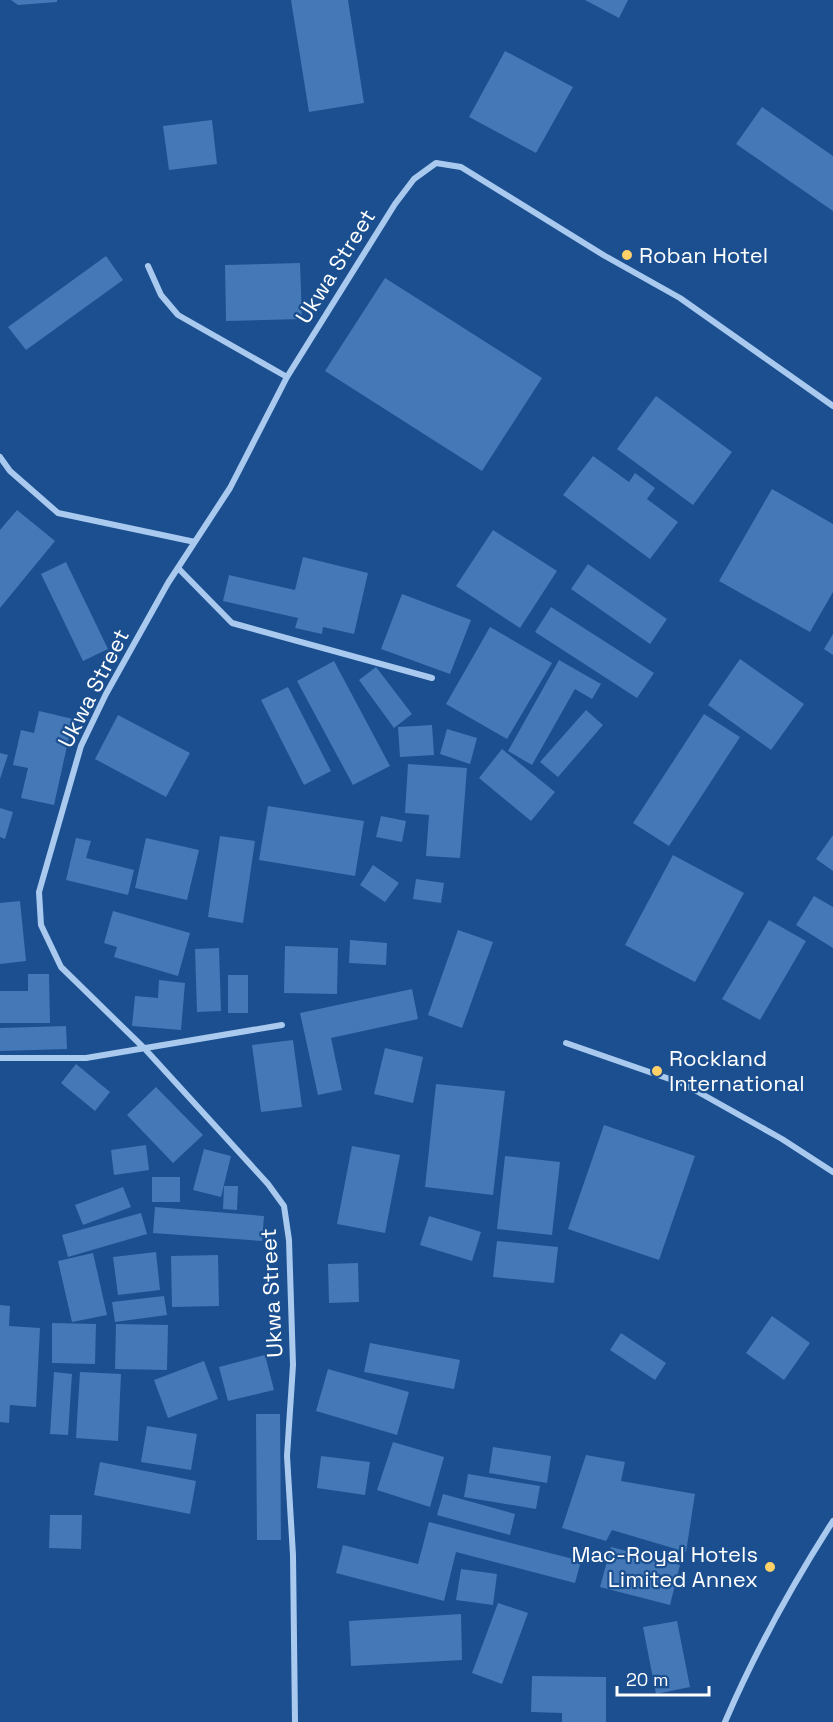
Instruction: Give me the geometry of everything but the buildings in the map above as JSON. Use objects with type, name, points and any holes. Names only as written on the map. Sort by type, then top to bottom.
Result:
[{"type":"street","name":"Ukwa Street","points":[[295,1722],[293,1555],[287,1456],[293,1365],[289,1240],[284,1206],[268,1184],[145,1049],[61,967],[41,925],[39,892],[81,746],[106,694],[178,568],[230,489],[287,376],[395,204],[414,179],[436,163],[461,167],[605,256],[681,298],[833,406]]},
{"type":"street","points":[[148,266],[161,296],[178,315],[287,376]]},
{"type":"street","points":[[0,457],[10,471],[58,513],[195,542]]},
{"type":"street","points":[[178,568],[232,623],[432,678]]},
{"type":"street","points":[[0,1058],[86,1058],[282,1025]]},
{"type":"street","points":[[566,1043],[684,1084],[782,1139],[833,1172]]},
{"type":"street","points":[[725,1722],[742,1682],[798,1576],[833,1521]]},
{"type":"place","name":"Roban Hotel","points":[[627,255]]},
{"type":"place","name":"Rockland International","points":[[657,1071]]},
{"type":"place","name":"Mac-Royal Hotels Limited Annex","points":[[770,1567]]}]
